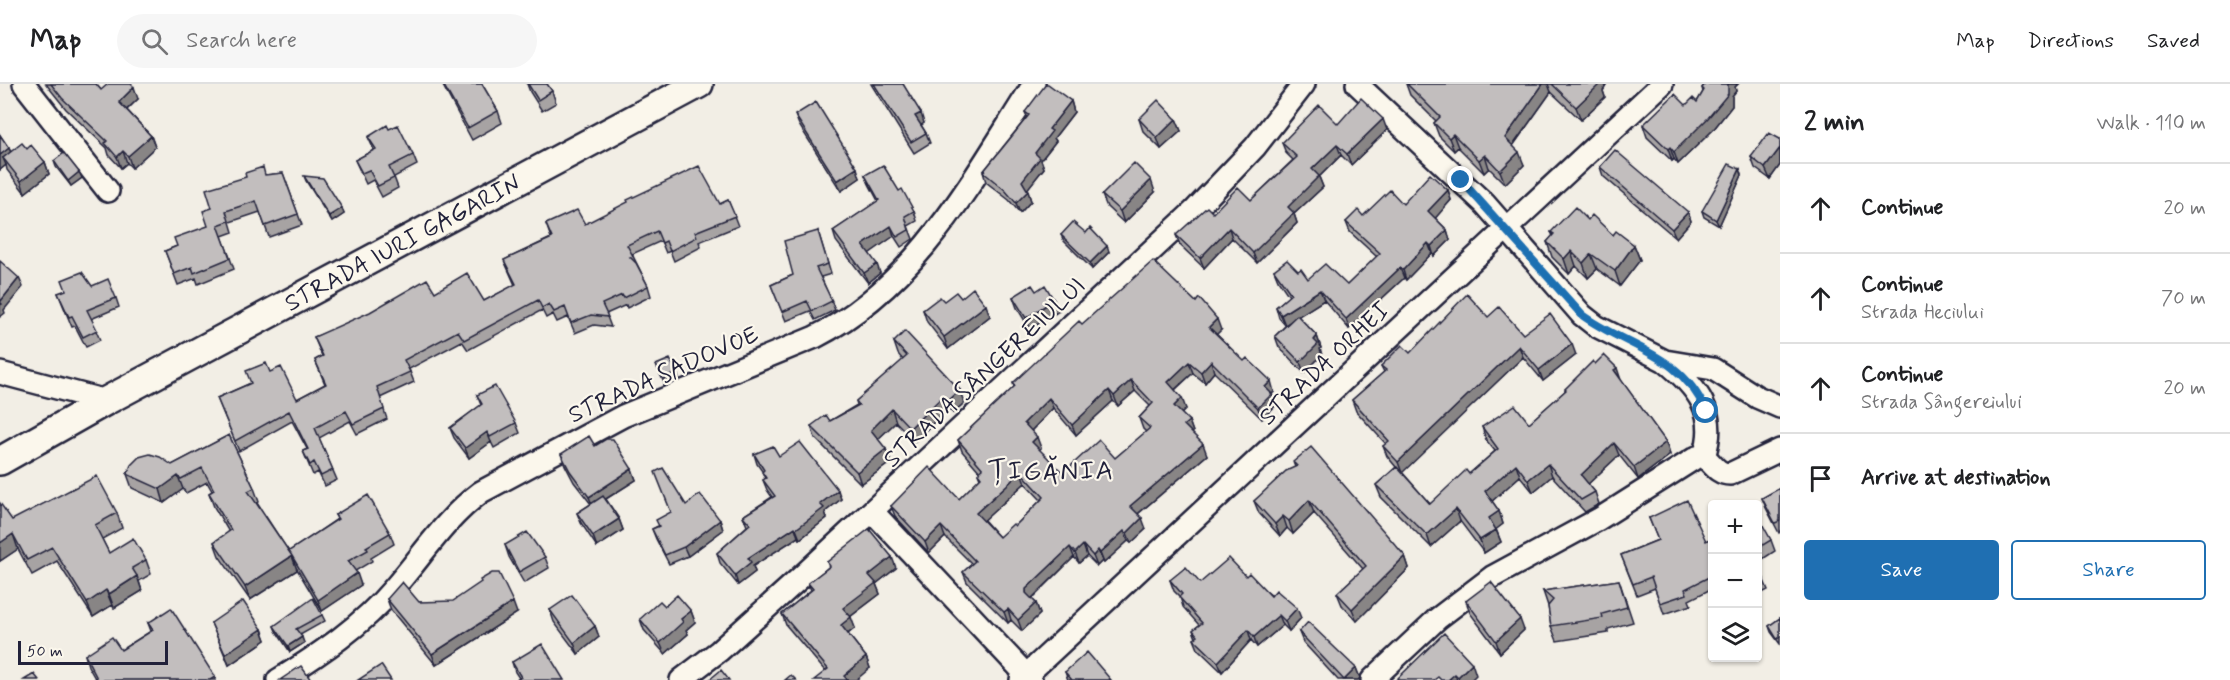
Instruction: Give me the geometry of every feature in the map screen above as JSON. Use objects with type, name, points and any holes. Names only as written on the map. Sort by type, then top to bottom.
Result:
[{"type":"main road","name":"STRADA IURI GAGARIN","points":[[0,461],[106,400],[699,84]]},
{"type":"street","points":[[24,84],[108,191]]},
{"type":"street","name":"STRADA SADOVOE","points":[[278,680],[362,621],[394,588],[438,531],[461,507],[481,492],[623,416],[815,337],[843,323],[866,307],[936,232],[1034,84]]},
{"type":"street","name":"STRADA SÂNGEREIULUI","points":[[681,680],[719,651],[872,512],[1194,211],[1255,147],[1304,84]]},
{"type":"street","points":[[1357,84],[1461,180],[1582,315],[1596,326],[1665,361],[1697,391],[1710,432],[1704,456]]},
{"type":"street","name":"STRADA ORHEI","points":[[1026,679],[1662,84]]},
{"type":"street","points":[[1665,361],[1713,369],[1757,397],[1780,407]]},
{"type":"street","points":[[0,373],[106,400]]},
{"type":"street","points":[[1704,456],[1716,470],[1723,474],[1730,474],[1780,450]]},
{"type":"street","points":[[1372,680],[1437,619],[1492,577],[1606,514],[1696,457],[1704,456]]},
{"type":"street","points":[[872,512],[1026,679]]},
{"type":"building","points":[[51,84],[96,84],[101,90],[108,84],[131,84],[134,87],[119,102],[151,136],[128,156],[123,151],[117,157],[105,143],[107,141],[62,98]]},
{"type":"building","points":[[443,84],[482,84],[498,111],[468,128]]},
{"type":"building","points":[[528,84],[547,84],[552,91],[538,100]]},
{"type":"building","points":[[874,84],[903,84],[921,113],[915,116],[926,133],[911,142]]},
{"type":"building","points":[[1046,84],[1071,101],[1049,129],[1052,131],[1035,153],[1040,158],[1022,181],[1028,191],[1016,203],[1005,190],[983,172],[1029,115],[1025,112]]},
{"type":"building","points":[[1407,84],[1543,84],[1505,138],[1519,152],[1500,171],[1485,155],[1479,160],[1453,134],[1449,138],[1434,123],[1440,117]]},
{"type":"building","points":[[1552,84],[1600,84],[1576,107]]},
{"type":"building","points":[[1705,84],[1728,84],[1728,94],[1674,152],[1670,147],[1668,149],[1643,125],[1675,94],[1686,105],[1693,98],[1697,102]]},
{"type":"building","points":[[1361,98],[1383,119],[1347,154],[1337,145],[1312,169],[1319,176],[1288,207],[1294,213],[1253,253],[1229,228],[1200,258],[1176,235],[1207,207],[1213,213],[1238,187],[1251,200],[1297,157],[1282,143],[1319,105],[1338,124]]},
{"type":"building","points":[[1158,100],[1176,119],[1157,138],[1139,119]]},
{"type":"building","points":[[816,102],[857,168],[837,181],[795,115]]},
{"type":"building","points":[[387,125],[389,129],[398,125],[413,155],[389,167],[394,178],[378,186],[369,170],[362,173],[355,160],[376,149],[368,137]]},
{"type":"building","points":[[1769,133],[1780,139],[1780,148],[1765,168],[1751,157]]},
{"type":"building","points":[[0,135],[9,148],[0,155]]},
{"type":"building","points":[[22,143],[27,149],[31,145],[45,162],[21,181],[3,158]]},
{"type":"building","points":[[1615,150],[1688,212],[1672,229],[1600,167]]},
{"type":"building","points":[[64,153],[79,172],[68,181],[54,161]]},
{"type":"building","points":[[1134,163],[1151,180],[1120,211],[1102,195]]},
{"type":"building","points":[[1729,164],[1740,169],[1716,220],[1702,211]]},
{"type":"building","points":[[883,165],[899,191],[902,189],[914,211],[905,216],[909,230],[897,237],[891,226],[863,245],[877,264],[864,273],[833,231],[879,200],[865,175]]},
{"type":"building","points":[[699,166],[720,204],[728,200],[735,216],[695,232],[697,237],[670,251],[666,241],[662,243],[657,231],[627,245],[633,256],[630,257],[636,263],[648,286],[624,298],[622,295],[602,304],[608,317],[591,315],[571,323],[565,307],[554,312],[549,304],[542,308],[538,300],[464,340],[458,331],[404,360],[410,372],[377,387],[384,409],[353,424],[346,411],[315,428],[333,470],[321,476],[314,462],[310,465],[303,451],[308,449],[289,411],[235,441],[217,398],[251,383],[246,371],[266,363],[270,372],[281,367],[297,399],[326,384],[315,360],[323,356],[314,337],[370,312],[427,279],[435,292],[467,273],[484,301],[516,284],[504,260],[552,238],[546,224],[577,210],[585,224],[628,202],[627,200]]},
{"type":"building","points":[[263,167],[265,175],[283,173],[298,214],[265,226],[256,201],[226,211],[229,221],[218,225],[230,258],[194,273],[192,267],[174,274],[165,251],[177,246],[174,238],[208,226],[203,211],[212,208],[206,189],[246,177],[245,173]]},
{"type":"building","points":[[1430,174],[1448,190],[1428,211],[1447,230],[1431,246],[1428,243],[1403,270],[1400,268],[1346,319],[1320,290],[1281,315],[1276,307],[1291,294],[1274,270],[1287,260],[1298,271],[1301,269],[1308,279],[1325,264],[1347,285],[1380,253],[1346,222],[1358,210],[1363,216],[1390,190],[1403,204]]},
{"type":"building","points":[[304,176],[323,178],[342,208],[329,216]]},
{"type":"building","points":[[1575,207],[1588,220],[1592,215],[1613,235],[1616,231],[1634,245],[1615,271],[1591,254],[1583,263],[1571,251],[1564,259],[1547,242],[1554,234],[1551,232]]},
{"type":"building","points":[[1073,222],[1086,233],[1090,228],[1107,246],[1090,263],[1061,235]]},
{"type":"building","points":[[818,231],[828,264],[816,268],[832,301],[812,311],[807,301],[782,312],[771,285],[793,275],[784,241]]},
{"type":"building","points":[[0,261],[19,278],[0,302]]},
{"type":"building","points":[[1153,261],[1196,302],[1199,298],[1217,319],[1209,327],[1244,361],[1247,358],[1271,381],[1265,387],[1272,394],[1258,408],[1211,361],[1201,372],[1189,362],[1168,382],[1182,398],[1174,406],[1189,421],[1184,425],[1203,444],[1130,506],[1142,518],[1127,533],[1124,531],[1100,553],[1098,550],[1093,556],[1083,545],[1075,553],[1070,547],[1026,589],[1026,593],[1036,603],[1018,620],[1008,609],[1004,612],[963,572],[975,561],[941,526],[925,542],[891,506],[929,467],[959,499],[981,477],[978,473],[983,469],[958,440],[1015,386],[1013,383],[1079,321],[1082,324]],"holes":[[[1131,380],[1153,403],[1139,418],[1150,428],[1115,458],[1099,440],[1063,473],[1032,442],[1037,437],[1024,423],[1049,398],[1072,425],[1109,390],[1114,396]],[[1021,472],[1044,497],[1015,526],[1013,524],[999,537],[976,513]]]},
{"type":"building","points":[[82,272],[92,286],[108,279],[116,298],[87,310],[97,330],[83,337],[72,316],[69,317],[58,293],[66,290],[62,280]]},
{"type":"building","points":[[1032,285],[1036,291],[1045,285],[1054,300],[1026,318],[1013,297]]},
{"type":"building","points":[[973,288],[986,305],[944,337],[923,310],[940,297],[944,301],[956,292],[961,298]]},
{"type":"building","points":[[1467,294],[1488,317],[1499,307],[1523,334],[1550,314],[1572,344],[1539,370],[1519,346],[1398,462],[1383,446],[1389,441],[1352,400],[1386,370],[1381,366],[1402,345],[1410,353]]},
{"type":"building","points":[[1297,315],[1317,336],[1314,340],[1318,344],[1300,362],[1275,336]]},
{"type":"building","points":[[905,331],[960,390],[948,401],[943,396],[910,428],[892,409],[871,430],[886,449],[857,472],[811,426],[826,415],[830,421],[859,405],[856,401],[907,356],[894,342]]},
{"type":"building","points":[[1604,355],[1617,368],[1614,370],[1666,442],[1634,467],[1614,443],[1581,475],[1595,492],[1581,500],[1548,464],[1528,480],[1516,464],[1485,491],[1499,511],[1489,518],[1496,530],[1480,540],[1456,509],[1427,535],[1376,485],[1397,467],[1430,504],[1466,470],[1469,474],[1498,449],[1482,427],[1515,405],[1529,423],[1566,390],[1593,361],[1595,364]]},
{"type":"building","points":[[670,359],[677,373],[663,379],[656,365]]},
{"type":"building","points":[[495,386],[516,423],[490,437],[487,432],[465,448],[450,428],[482,404],[477,395]]},
{"type":"building","points":[[229,435],[254,488],[248,491],[292,556],[245,587],[214,542],[231,530],[209,493],[214,490],[202,468],[181,479],[178,476],[160,489],[127,474],[131,465],[139,457],[150,454],[172,465]]},
{"type":"building","points":[[589,436],[595,446],[606,439],[613,439],[632,469],[589,497],[561,454]]},
{"type":"building","points":[[800,442],[838,490],[820,504],[824,508],[796,529],[795,527],[748,558],[751,562],[735,575],[717,553],[750,524],[743,516],[775,496],[763,480],[766,478],[762,472],[764,470],[754,454],[773,446],[779,456]]},
{"type":"building","points":[[1311,447],[1405,556],[1352,609],[1337,593],[1366,566],[1309,500],[1289,521],[1283,516],[1275,524],[1254,501],[1286,471],[1297,466],[1293,462]]},
{"type":"building","points":[[663,468],[686,505],[700,494],[720,520],[684,547],[665,555],[652,529],[659,526],[656,520],[671,512],[655,472]]},
{"type":"building","points":[[97,476],[117,513],[95,525],[109,553],[133,538],[146,560],[132,568],[137,576],[109,594],[106,590],[87,603],[52,547],[27,560],[13,534],[0,543],[0,503],[12,520]]},
{"type":"building","points":[[1780,488],[1780,521],[1775,523],[1762,498]]},
{"type":"building","points":[[368,495],[390,533],[366,547],[368,550],[348,561],[357,573],[318,600],[289,551],[338,519],[335,515]]},
{"type":"building","points":[[603,496],[619,519],[593,536],[577,513]]},
{"type":"building","points":[[1687,500],[1706,541],[1708,540],[1708,578],[1685,589],[1687,594],[1660,603],[1651,577],[1633,584],[1621,555],[1658,540],[1649,518]]},
{"type":"building","points":[[1762,524],[1771,540],[1762,546]]},
{"type":"building","points":[[869,529],[892,557],[869,575],[876,583],[843,608],[851,617],[841,625],[866,657],[844,676],[848,680],[814,680],[828,669],[782,614],[813,589],[808,583],[830,566],[827,562]]},
{"type":"building","points":[[527,532],[545,557],[519,572],[505,545]]},
{"type":"building","points":[[1229,558],[1246,576],[1249,573],[1271,596],[1276,590],[1297,608],[1285,621],[1279,615],[1254,637],[1248,630],[1218,662],[1194,639],[1198,636],[1193,630],[1202,623],[1179,597],[1182,594],[1170,580],[1186,567],[1200,583]]},
{"type":"building","points":[[492,573],[499,573],[513,602],[432,654],[387,599],[402,582],[419,602],[453,601]]},
{"type":"building","points":[[1619,580],[1627,607],[1602,614],[1603,618],[1551,626],[1548,606],[1553,600],[1543,591]]},
{"type":"building","points":[[1491,582],[1520,619],[1496,641],[1466,601]]},
{"type":"building","points":[[572,595],[595,626],[574,643],[550,610]]},
{"type":"building","points":[[677,595],[691,611],[681,619],[683,622],[660,643],[640,619],[660,601],[665,606]]},
{"type":"building","points":[[313,598],[322,615],[296,629],[302,637],[288,646],[274,626]]},
{"type":"building","points":[[243,601],[262,629],[225,654],[211,623]]},
{"type":"building","points":[[171,608],[215,677],[210,680],[98,680],[85,655],[112,637],[121,650],[153,630],[148,623]]},
{"type":"building","points":[[1780,618],[1780,637],[1777,639],[1769,626]]},
{"type":"building","points":[[1308,622],[1356,668],[1344,680],[1299,632]]},
{"type":"building","points":[[1444,633],[1472,663],[1458,677],[1455,674],[1448,680],[1441,680],[1438,677],[1434,680],[1396,680]]},
{"type":"building","points":[[542,644],[564,680],[516,680],[521,677],[512,662]]},
{"type":"building","points":[[1087,652],[1111,680],[1072,680],[1065,672]]},
{"type":"building","points":[[381,665],[391,680],[358,680]]},
{"type":"building","points":[[301,666],[311,680],[280,680]]},
{"type":"building","points":[[721,670],[729,680],[709,680]]},
{"type":"building","points":[[34,674],[39,680],[24,680]]},
{"type":"building","points":[[791,675],[796,680],[785,680]]},
{"type":"district","name":"ȚIGĂNIA","points":[[1051,470]]},
{"type":"route","points":[[1461,180],[1485,204],[1582,315],[1596,326],[1622,337],[1665,361],[1697,391],[1706,411]]}]
